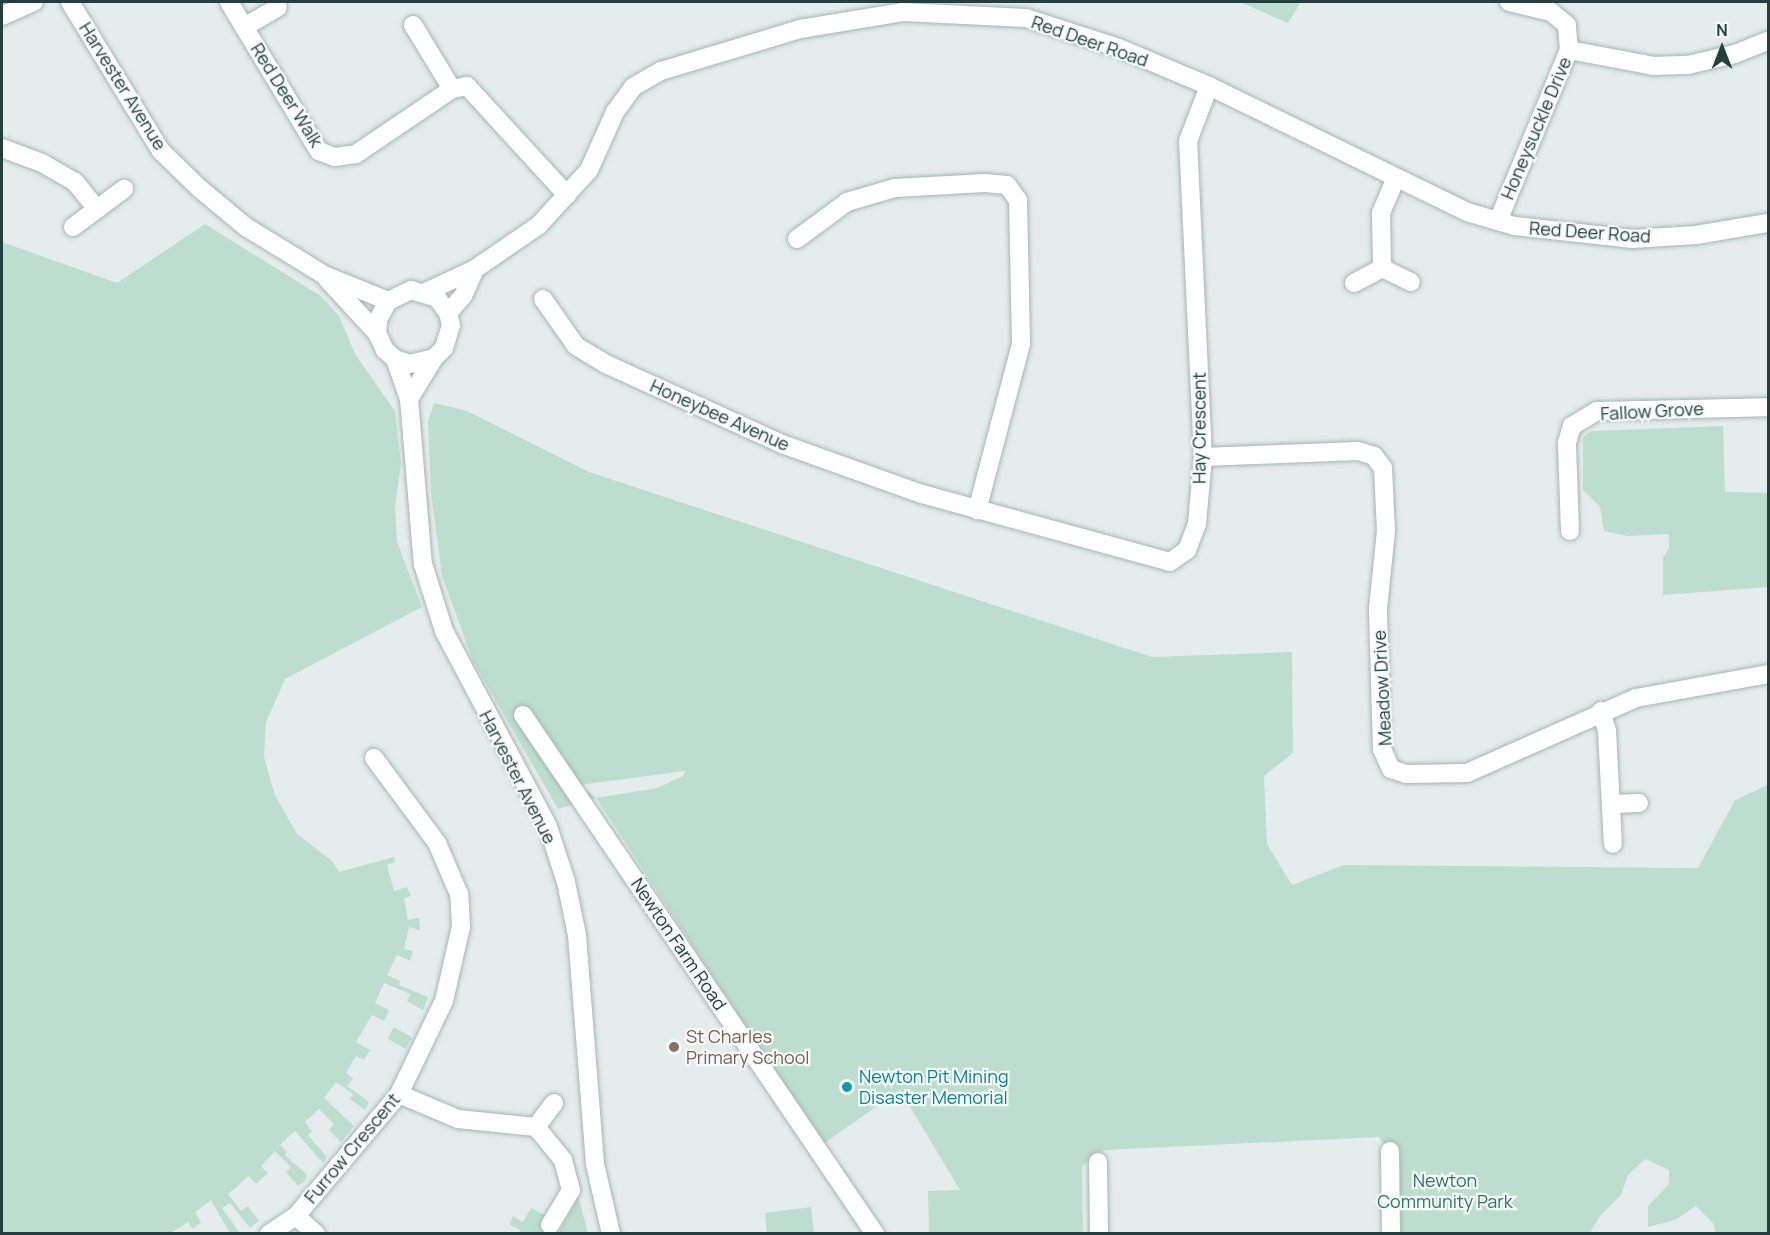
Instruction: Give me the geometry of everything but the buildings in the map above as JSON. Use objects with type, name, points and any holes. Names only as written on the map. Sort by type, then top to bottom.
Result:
[{"type":"street","points":[[2,16],[34,2]]},
{"type":"street","name":"Harvester Avenue","points":[[70,2],[161,151],[246,227],[324,275],[388,301]]},
{"type":"street","name":"Red Deer Walk","points":[[229,2],[319,151],[335,157],[356,154],[452,89]]},
{"type":"street","name":"Honeysuckle Drive","points":[[1498,221],[1569,50],[1567,25],[1551,12],[1509,2]]},
{"type":"street","points":[[244,27],[278,7]]},
{"type":"street","name":"Red Deer Road","points":[[426,292],[476,269],[539,225],[589,170],[615,112],[633,87],[661,71],[800,29],[903,12],[1026,18],[1119,48],[1209,86],[1395,180],[1467,212],[1498,221],[1564,234],[1633,239],[1696,235],[1768,223]]},
{"type":"street","points":[[413,25],[452,89],[467,86],[478,93],[508,132],[567,195]]},
{"type":"street","points":[[1569,50],[1654,66],[1688,65],[1735,54],[1768,41]]},
{"type":"street","name":"Hay Crescent","points":[[922,494],[1170,562],[1187,550],[1197,524],[1203,457],[1188,141],[1209,86]]},
{"type":"street","points":[[2,148],[42,163],[75,182],[97,209]]},
{"type":"street","points":[[1382,268],[1381,213],[1395,180]]},
{"type":"street","points":[[797,239],[847,202],[895,188],[1007,185],[1018,200],[1021,344],[977,510]]},
{"type":"street","points":[[73,227],[124,189]]},
{"type":"street","points":[[1382,268],[1411,282]]},
{"type":"street","points":[[1354,283],[1382,268]]},
{"type":"street","name":"Red Deer Road","points":[[448,313],[463,296],[476,269]]},
{"type":"street","name":"Harvester Avenue","points":[[324,275],[378,333]]},
{"type":"street","points":[[409,399],[450,336],[448,313],[437,298],[426,292],[411,290],[388,301],[378,320],[378,333],[385,350],[395,359],[410,364],[435,358]]},
{"type":"street","name":"Honeybee Avenue","points":[[543,299],[576,346],[608,365],[782,444],[922,494]]},
{"type":"street","name":"Harvester Avenue","points":[[395,359],[409,399],[423,564],[444,631],[548,827],[566,882],[577,935],[595,1164],[611,1233]]},
{"type":"street","name":"Fallow Grove","points":[[1570,531],[1567,443],[1572,426],[1597,411],[1768,407]]},
{"type":"street","name":"Meadow Drive","points":[[1203,457],[1358,451],[1374,456],[1383,468],[1386,531],[1378,609],[1382,749],[1391,770],[1406,774],[1467,773],[1601,711],[1636,698],[1768,675]]},
{"type":"street","points":[[1601,711],[1607,731],[1613,844]]},
{"type":"street","name":"Newton Farm Road","points":[[522,715],[875,1233]]},
{"type":"street","name":"Furrow Crescent","points":[[269,1233],[296,1216],[399,1094],[444,1001],[461,927],[459,894],[437,843],[374,758]]},
{"type":"street","points":[[1612,804],[1639,803]]},
{"type":"street","points":[[399,1094],[458,1119],[536,1127],[563,1160],[571,1190],[550,1225]]},
{"type":"street","points":[[536,1127],[554,1103]]},
{"type":"street","points":[[1390,1150],[1391,1233]]},
{"type":"street","points":[[1098,1162],[1100,1233]]},
{"type":"street","points":[[296,1216],[316,1233]]},
{"type":"green space","points":[[1240,2],[1301,2],[1288,23]]},
{"type":"green space","points":[[205,224],[321,296],[339,316],[355,354],[395,411],[401,465],[395,506],[397,542],[422,607],[285,679],[266,722],[264,757],[275,795],[297,834],[332,861],[339,872],[394,857],[395,862],[387,865],[394,891],[407,887],[411,896],[404,898],[408,920],[419,918],[420,930],[409,927],[404,949],[413,951],[410,961],[397,955],[387,975],[400,981],[399,985],[428,997],[423,1010],[407,1001],[410,994],[384,983],[375,1003],[389,1010],[387,1015],[384,1021],[372,1015],[356,1042],[370,1050],[364,1060],[356,1056],[346,1073],[353,1078],[347,1086],[369,1102],[365,1110],[350,1099],[353,1094],[336,1082],[324,1098],[354,1126],[341,1142],[329,1130],[334,1124],[319,1109],[305,1122],[312,1131],[308,1135],[327,1157],[323,1163],[295,1131],[280,1145],[287,1152],[285,1155],[307,1175],[305,1181],[298,1186],[286,1172],[291,1167],[275,1151],[261,1166],[268,1173],[256,1184],[249,1176],[228,1194],[241,1211],[248,1206],[259,1221],[250,1228],[230,1203],[222,1208],[240,1233],[230,1233],[211,1200],[195,1212],[201,1222],[193,1229],[188,1222],[171,1233],[2,1233],[2,242],[117,283]]},
{"type":"green space","name":"Newton Community Park","points":[[434,403],[467,411],[589,472],[1152,657],[1292,652],[1293,753],[1264,776],[1267,844],[1292,885],[1343,865],[1698,868],[1735,800],[1768,785],[1768,1233],[1716,1233],[1713,1223],[1696,1206],[1675,1220],[1648,1227],[1648,1206],[1669,1184],[1669,1170],[1645,1159],[1628,1175],[1621,1195],[1600,1216],[1590,1233],[1399,1233],[1393,1157],[1379,1137],[1105,1150],[1082,1166],[1083,1233],[929,1233],[928,1191],[960,1190],[900,1090],[823,1144],[596,798],[558,809],[473,661],[442,576],[431,493],[428,422]],"holes":[[[685,771],[683,776],[657,788],[596,798],[579,785]]]},
{"type":"green space","points":[[1723,426],[1725,492],[1768,493],[1768,587],[1663,595],[1663,557],[1669,549],[1669,534],[1627,536],[1604,531],[1600,507],[1583,490],[1583,437],[1591,431]]},
{"type":"green space","points":[[394,1027],[412,1038],[405,1049],[387,1038]]},
{"type":"green space","points":[[578,1195],[588,1233],[558,1234],[567,1218]]},
{"type":"green space","points":[[811,1207],[814,1233],[767,1233],[765,1213]]},
{"type":"green space","points":[[531,1208],[546,1216],[542,1229],[550,1233],[519,1233],[520,1230],[509,1224],[513,1216],[523,1222]]},
{"type":"place","name":"St Charles Primary School","points":[[674,1047]]},
{"type":"place","name":"Newton Pit Mining Disaster Memorial","points":[[847,1087]]}]
